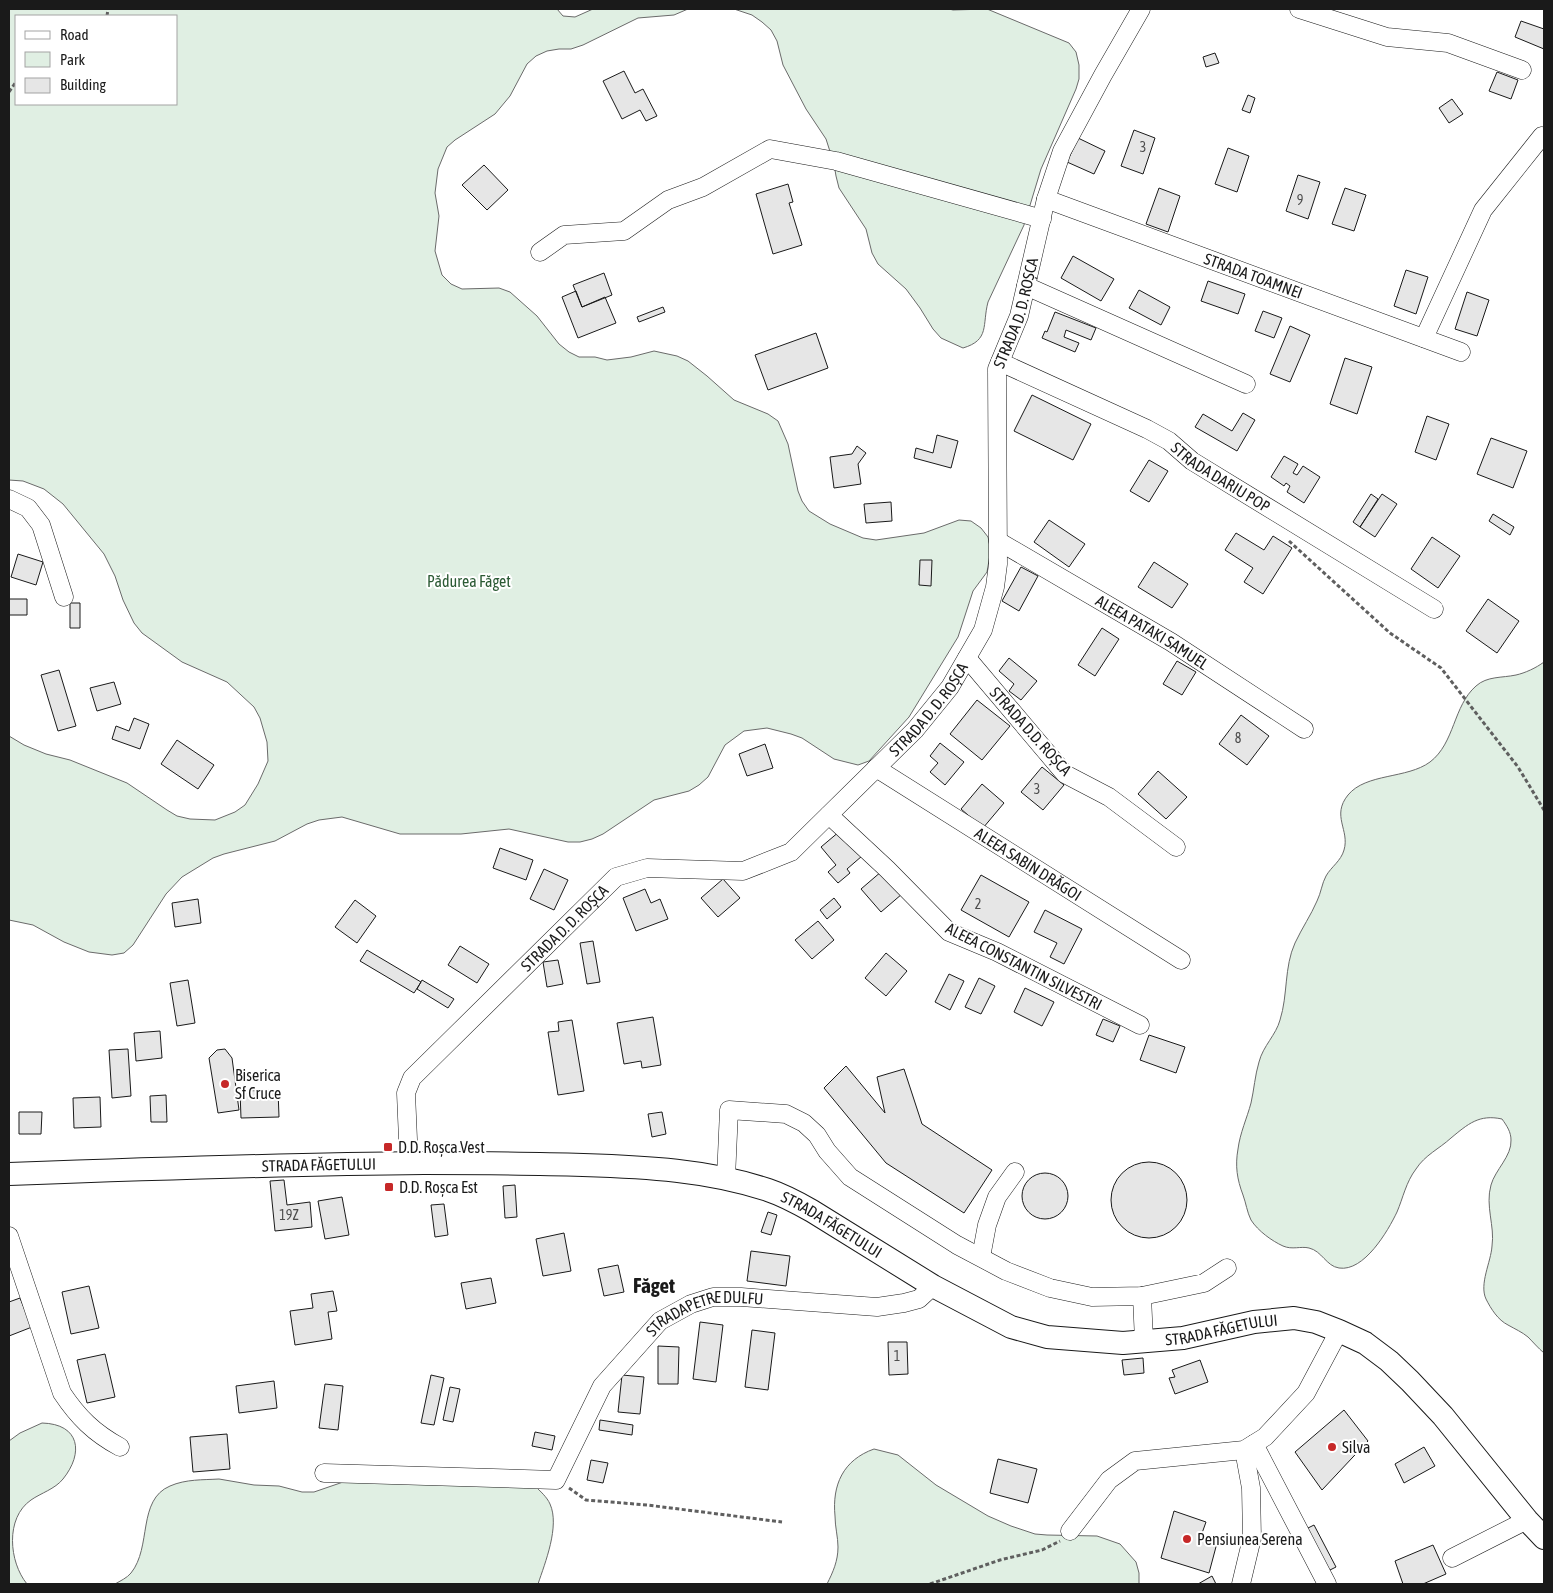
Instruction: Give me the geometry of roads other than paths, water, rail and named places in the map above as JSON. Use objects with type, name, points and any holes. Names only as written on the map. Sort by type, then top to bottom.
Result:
[{"type":"main road","name":"STRADA FĂGETULUI","points":[[9,1174],[295,1164],[511,1162],[638,1166],[726,1178],[770,1190],[792,1200],[934,1286],[1011,1327],[1038,1335],[1083,1341],[1123,1343],[1183,1338],[1254,1322],[1294,1318],[1316,1322],[1339,1331],[1365,1343],[1389,1361],[1410,1381],[1443,1416],[1527,1520],[1544,1538]]},
{"type":"street","name":"STRADA D. D. ROȘCA","points":[[408,1163],[406,1093],[412,1078],[616,877],[647,868],[743,871],[790,852],[915,730],[950,687],[983,630],[995,586],[998,541],[997,369],[1018,316],[1046,199],[1062,151],[1141,9]]},
{"type":"street","points":[[1299,9],[1387,37],[1448,43],[1522,70]]},
{"type":"street","points":[[1424,338],[1483,210],[1542,136]]},
{"type":"street","points":[[540,252],[564,235],[624,231],[668,200],[703,187],[770,149],[836,161],[1042,220]]},
{"type":"street","name":"STRADA TOAMNEI","points":[[1046,199],[1461,352]]},
{"type":"street","points":[[1026,286],[1246,384]]},
{"type":"street","name":"STRADA DARIU POP","points":[[1000,362],[1147,429],[1169,441],[1192,461],[1434,609]]},
{"type":"street","points":[[9,500],[28,508],[41,525],[64,596]]},
{"type":"street","name":"ALEEA PATAKI SAMUEL","points":[[998,541],[1171,642],[1304,729]]},
{"type":"street","name":"STRADA D.D. ROȘCA","points":[[967,658],[1065,774],[1109,797],[1176,847]]},
{"type":"street","name":"ALEEA SABIN DRĂGOI","points":[[876,768],[1181,960]]},
{"type":"street","name":"ALEEA CONSTANTIN SILVESTRI","points":[[829,815],[887,869],[949,932],[997,952],[1140,1025]]},
{"type":"street","points":[[726,1178],[729,1110],[786,1114],[804,1124],[817,1135],[827,1151],[850,1177],[957,1245],[1006,1271],[1050,1288],[1092,1296],[1142,1296],[1204,1283],[1227,1268]]},
{"type":"street","points":[[981,1257],[987,1225],[997,1197],[1015,1172]]},
{"type":"street","points":[[9,1236],[62,1392],[73,1409],[102,1438],[120,1447]]},
{"type":"street","name":"STRADAPETRE DULFU","points":[[324,1473],[556,1480],[602,1386],[660,1321],[691,1304],[713,1297],[741,1297],[877,1307],[919,1299],[934,1286]]},
{"type":"street","points":[[1142,1296],[1144,1341]]},
{"type":"street","points":[[1070,1531],[1109,1480],[1135,1461],[1249,1447],[1265,1438],[1306,1393],[1339,1331]]},
{"type":"street","points":[[1241,1584],[1252,1538],[1249,1447]]},
{"type":"street","points":[[1249,1447],[1327,1584]]},
{"type":"street","points":[[1452,1558],[1527,1520]]},
{"type":"place","name":"Biserica Sf Cruce","points":[[225,1084]]},
{"type":"place","name":"D.D. Roșca Vest","points":[[388,1147]]},
{"type":"place","name":"D.D. Roșca Est","points":[[389,1187]]},
{"type":"place","name":"Silva","points":[[1332,1447]]},
{"type":"place","name":"Pensiunea Serena","points":[[1187,1539]]},
{"type":"district","name":"Făget","points":[[654,1286]]},
{"type":"park label","name":"Pădurea Făget","points":[[469,581]]}]
